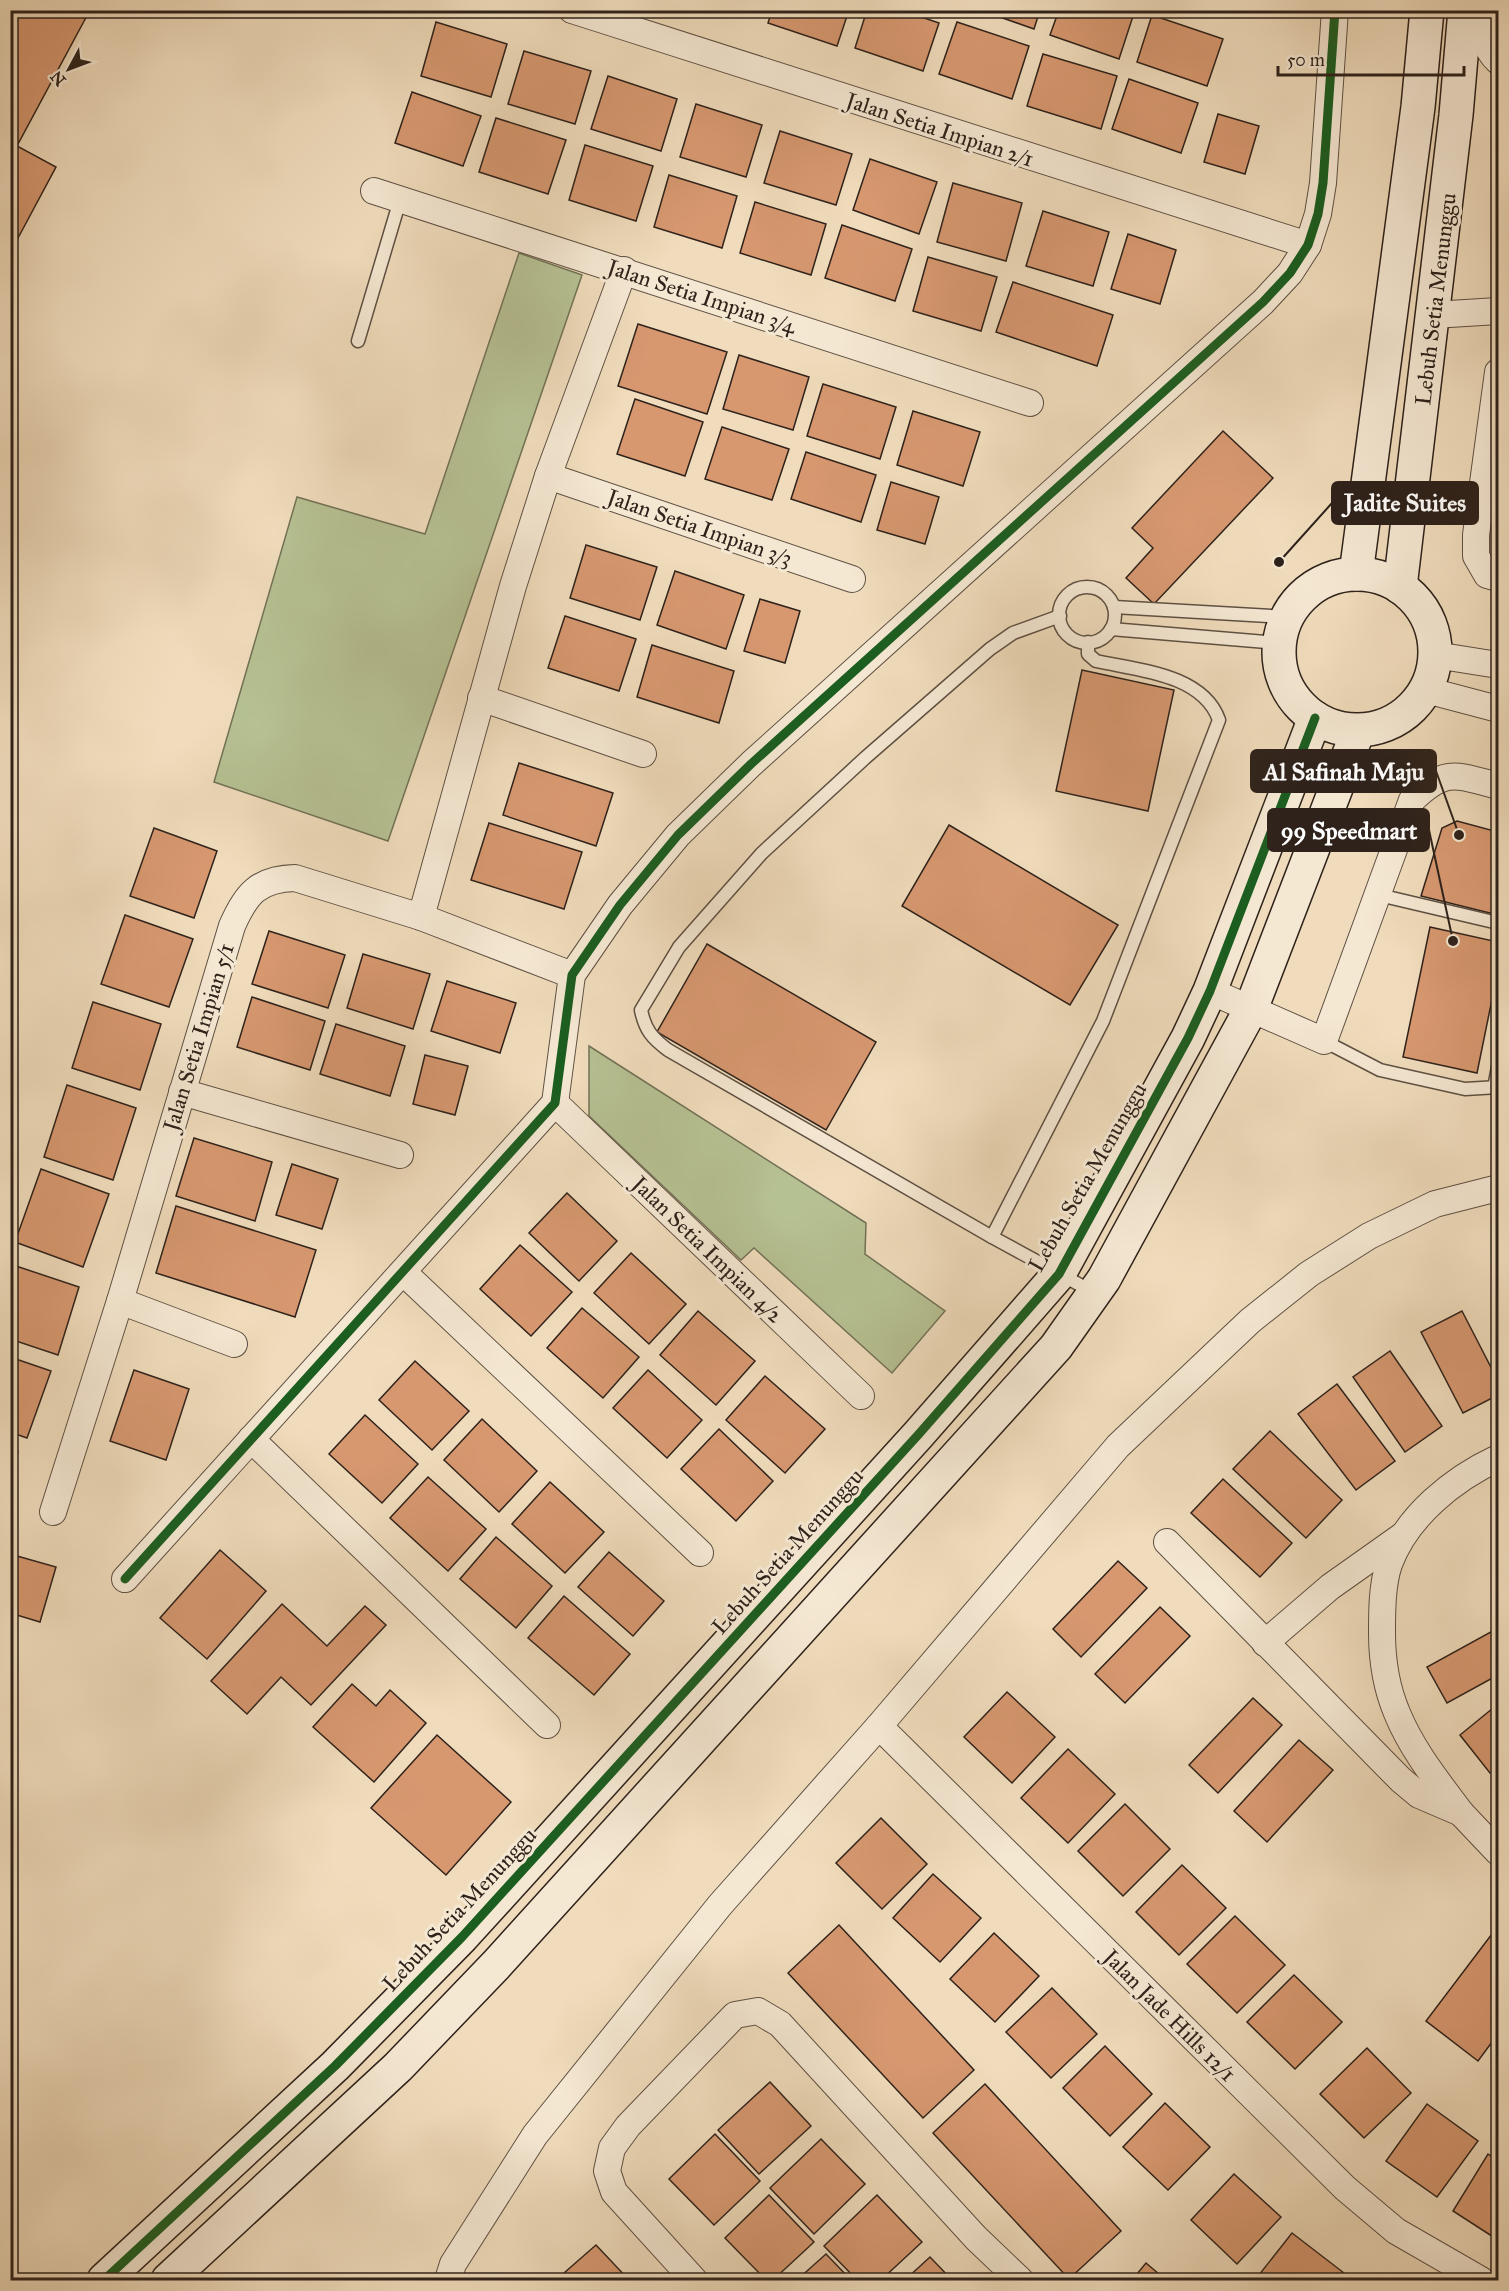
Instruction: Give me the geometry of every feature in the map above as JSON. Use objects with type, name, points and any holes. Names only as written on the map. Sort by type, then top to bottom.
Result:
[{"type":"street","name":"Jalan Setia Impian 2/1","points":[[572,10],[1308,245]]},
{"type":"street","points":[[125,1579],[555,1103],[572,975],[621,905],[678,835],[751,764],[1263,302],[1290,273],[1308,245],[1318,214],[1323,183],[1335,10]]},
{"type":"street","name":"Lebuh Setia Menunggu","points":[[1356,574],[1418,107],[1427,10]]},
{"type":"street","name":"Lebuh Setia Menunggu","points":[[1400,587],[1456,115],[1465,10]]},
{"type":"street","points":[[1478,10],[1481,31],[1490,53],[1498,62]]},
{"type":"street","name":"Jalan Setia Impian 3/4","points":[[374,191],[1030,403]]},
{"type":"street","points":[[422,917],[481,698],[548,476],[624,270]]},
{"type":"street","points":[[1433,315],[1498,311]]},
{"type":"street","points":[[1493,576],[1476,556],[1476,535],[1494,443],[1498,372]]},
{"type":"street","name":"Jalan Setia Impian 3/3","points":[[548,476],[852,579]]},
{"type":"street","points":[[1356,574],[1379,577],[1400,587],[1419,605],[1432,629],[1435,655],[1426,690],[1413,707],[1398,720],[1379,728],[1359,731],[1336,728],[1315,718],[1298,704],[1286,686],[1280,664],[1283,630],[1298,599],[1315,586],[1335,577],[1356,574]]},
{"type":"street","points":[[1435,655],[1498,665]]},
{"type":"street","points":[[1426,690],[1498,709]]},
{"type":"street","points":[[481,698],[643,754]]},
{"type":"street","name":"Lebuh Setia Menunggu","points":[[104,2280],[335,2066],[467,1931],[910,1444],[1059,1274],[1188,1038],[1210,991],[1315,718]]},
{"type":"street","points":[[168,2280],[398,2067],[496,1965],[1056,1347],[1094,1293],[1251,1009],[1359,731]]},
{"type":"street","points":[[1210,991],[1324,1041],[1412,800],[1432,781],[1456,775],[1498,786]]},
{"type":"street","name":"Jalan Setia Impian 5/1","points":[[53,1512],[120,1301],[232,926],[242,904],[256,888],[276,879],[295,878],[422,917],[572,975]]},
{"type":"street","points":[[182,1092],[400,1155]]},
{"type":"street","name":"Jalan Setia Impian 4/2","points":[[555,1103],[861,1396]]},
{"type":"street","points":[[448,2280],[453,2264],[535,2135],[720,1905],[879,1726],[1118,1446],[1250,1322],[1309,1274],[1369,1236],[1435,1204],[1498,1188]]},
{"type":"street","points":[[403,1272],[700,1553]]},
{"type":"street","points":[[120,1301],[234,1344]]},
{"type":"street","points":[[252,1439],[548,1725]]},
{"type":"street","points":[[1265,1643],[1330,1587],[1404,1534],[1425,1509],[1454,1484],[1498,1458]]},
{"type":"street","points":[[1404,1534],[1389,1566],[1384,1596],[1382,1665],[1397,1713],[1424,1763],[1461,1813],[1498,1852]]},
{"type":"street","points":[[1167,1542],[1401,1780],[1419,1795],[1461,1813]]},
{"type":"street","name":"Jalan Jade Hills 12/1","points":[[879,1726],[1345,2188],[1396,2231],[1481,2280]]},
{"type":"street","points":[[467,1931],[496,1965]]},
{"type":"street","points":[[694,2280],[614,2193],[607,2171],[612,2148],[628,2126],[735,2015],[758,2011],[780,2024],[976,2238],[1020,2280]]},
{"type":"lane","points":[[358,341],[400,200]]},
{"type":"lane","points":[[1087,587],[1104,592],[1114,607],[1115,619],[1111,629],[1101,639],[1080,642],[1065,632],[1060,616],[1064,599],[1070,592],[1087,587]]},
{"type":"lane","points":[[1114,607],[1283,630]]},
{"type":"lane","points":[[1060,616],[1013,633],[990,648],[762,853],[679,946],[641,1010],[644,1027],[653,1039],[668,1050],[992,1237],[1094,1293]]},
{"type":"lane","points":[[1111,629],[1283,630]]},
{"type":"lane","points":[[992,1237],[1103,1021],[1219,720],[1214,705],[1202,693],[1185,683],[1096,661],[1088,654],[1088,642]]},
{"type":"lane","points":[[1379,895],[1498,923]]},
{"type":"lane","points":[[1324,1041],[1380,1070],[1465,1089],[1496,1088],[1498,1067]]},
{"type":"green space","points":[[519,253],[582,275],[388,841],[214,782],[297,497],[425,534]]},
{"type":"green space","points":[[589,1046],[866,1223],[865,1254],[945,1311],[892,1373],[754,1248],[741,1260],[589,1116]]},
{"type":"building","points":[[10,10],[90,10],[17,146],[56,167],[10,253]]},
{"type":"building","points":[[735,10],[753,10],[751,15]]},
{"type":"building","points":[[772,10],[849,10],[837,46],[768,23]]},
{"type":"building","points":[[867,10],[901,10],[939,23],[923,71],[855,48]]},
{"type":"building","points":[[980,10],[1040,10],[1034,29]]},
{"type":"building","points":[[1059,10],[1135,10],[1119,59],[1050,35]]},
{"type":"building","points":[[1152,15],[1223,39],[1207,86],[1137,62]]},
{"type":"building","points":[[436,22],[507,44],[491,97],[421,76]]},
{"type":"building","points":[[957,22],[1029,46],[1012,99],[939,74]]},
{"type":"building","points":[[524,51],[591,71],[575,124],[508,104]]},
{"type":"building","points":[[1043,54],[1117,76],[1101,129],[1027,106]]},
{"type":"building","points":[[608,76],[677,99],[661,151],[591,129]]},
{"type":"building","points":[[1129,79],[1198,103],[1181,153],[1112,129]]},
{"type":"building","points":[[412,92],[481,116],[463,166],[395,143]]},
{"type":"building","points":[[696,104],[762,125],[746,177],[680,157]]},
{"type":"building","points":[[1218,114],[1259,126],[1245,174],[1204,162]]},
{"type":"building","points":[[496,118],[566,140],[548,194],[479,172]]},
{"type":"building","points":[[780,131],[852,154],[836,205],[764,183]]},
{"type":"building","points":[[585,145],[653,166],[636,221],[569,200]]},
{"type":"building","points":[[870,159],[937,182],[919,234],[853,210]]},
{"type":"building","points":[[669,175],[737,196],[722,248],[654,227]]},
{"type":"building","points":[[953,183],[1022,203],[1006,261],[937,242]]},
{"type":"building","points":[[755,202],[826,224],[811,275],[740,253]]},
{"type":"building","points":[[1043,211],[1109,232],[1093,286],[1026,266]]},
{"type":"building","points":[[842,225],[912,249],[895,301],[825,278]]},
{"type":"building","points":[[1128,234],[1176,250],[1160,304],[1111,289]]},
{"type":"building","points":[[928,257],[997,277],[981,331],[913,311]]},
{"type":"building","points":[[1013,282],[1113,315],[1097,366],[996,332]]},
{"type":"building","points":[[638,324],[727,352],[707,414],[618,386]]},
{"type":"building","points":[[739,355],[809,377],[793,430],[723,409]]},
{"type":"building","points":[[823,384],[896,407],[880,459],[807,436]]},
{"type":"building","points":[[635,399],[703,422],[685,476],[617,454]]},
{"type":"building","points":[[913,411],[980,432],[963,486],[897,465]]},
{"type":"building","points":[[722,427],[789,449],[772,500],[705,479]]},
{"type":"building","points":[[1223,431],[1273,478],[1154,604],[1126,578],[1153,548],[1132,528]]},
{"type":"building","points":[[806,452],[876,475],[861,522],[791,499]]},
{"type":"building","points":[[891,482],[939,497],[925,544],[877,530]]},
{"type":"building","points":[[586,545],[657,567],[640,620],[570,598]]},
{"type":"building","points":[[675,571],[744,595],[726,649],[657,625]]},
{"type":"building","points":[[760,599],[800,611],[785,663],[744,651]]},
{"type":"building","points":[[565,616],[636,639],[619,691],[548,668]]},
{"type":"building","points":[[652,645],[734,671],[719,723],[637,697]]},
{"type":"building","points":[[1082,670],[1174,690],[1148,811],[1056,791]]},
{"type":"building","points":[[519,763],[613,793],[596,846],[503,815]]},
{"type":"building","points":[[1457,821],[1498,832],[1498,915],[1421,896],[1442,828]]},
{"type":"building","points":[[489,823],[582,852],[564,909],[471,880]]},
{"type":"building","points":[[949,825],[1118,925],[1070,1005],[902,906]]},
{"type":"building","points":[[154,828],[217,851],[194,918],[130,896]]},
{"type":"building","points":[[125,915],[193,939],[169,1007],[101,984]]},
{"type":"building","points":[[1430,927],[1498,942],[1498,970],[1477,1073],[1403,1057]]},
{"type":"building","points":[[269,931],[345,955],[328,1008],[252,984]]},
{"type":"building","points":[[707,944],[876,1042],[826,1130],[657,1032]]},
{"type":"building","points":[[363,954],[430,974],[413,1029],[347,1008]]},
{"type":"building","points":[[447,981],[516,1003],[500,1053],[431,1031]]},
{"type":"building","points":[[252,997],[325,1021],[310,1070],[237,1047]]},
{"type":"building","points":[[93,1002],[161,1024],[140,1090],[72,1068]]},
{"type":"building","points":[[336,1024],[405,1046],[390,1096],[320,1074]]},
{"type":"building","points":[[425,1055],[468,1066],[455,1115],[413,1104]]},
{"type":"building","points":[[67,1085],[136,1108],[113,1180],[44,1157]]},
{"type":"building","points":[[194,1138],[272,1162],[255,1221],[176,1196]]},
{"type":"building","points":[[292,1164],[338,1179],[322,1229],[276,1215]]},
{"type":"building","points":[[41,1169],[109,1194],[83,1267],[15,1242]]},
{"type":"building","points":[[567,1193],[617,1241],[579,1281],[529,1233]]},
{"type":"building","points":[[176,1206],[316,1250],[295,1317],[156,1273]]},
{"type":"building","points":[[520,1245],[572,1292],[531,1336],[480,1289]]},
{"type":"building","points":[[631,1253],[686,1304],[649,1344],[594,1293]]},
{"type":"building","points":[[10,1264],[79,1287],[58,1355],[10,1339]]},
{"type":"building","points":[[582,1308],[639,1357],[603,1398],[547,1348]]},
{"type":"building","points":[[698,1311],[755,1361],[716,1405],[660,1355]]},
{"type":"building","points":[[1462,1311],[1498,1381],[1498,1395],[1463,1413],[1421,1332]]},
{"type":"building","points":[[1390,1351],[1442,1426],[1405,1452],[1353,1377]]},
{"type":"building","points":[[10,1357],[51,1371],[27,1438],[10,1432]]},
{"type":"building","points":[[415,1361],[469,1411],[432,1450],[379,1400]]},
{"type":"building","points":[[134,1370],[189,1389],[166,1460],[110,1441]]},
{"type":"building","points":[[648,1370],[702,1420],[667,1458],[613,1408]]},
{"type":"building","points":[[765,1376],[825,1429],[785,1473],[726,1420]]},
{"type":"building","points":[[1337,1384],[1395,1461],[1356,1490],[1298,1414]]},
{"type":"building","points":[[365,1415],[418,1464],[382,1503],[329,1454]]},
{"type":"building","points":[[482,1419],[537,1471],[499,1512],[444,1460]]},
{"type":"building","points":[[719,1429],[773,1481],[736,1521],[681,1469]]},
{"type":"building","points":[[1270,1431],[1342,1500],[1306,1538],[1233,1469]]},
{"type":"building","points":[[10,1450],[18,1452],[10,1474]]},
{"type":"building","points":[[428,1477],[486,1529],[448,1571],[390,1518]]},
{"type":"building","points":[[1223,1479],[1292,1543],[1260,1577],[1191,1513]]},
{"type":"building","points":[[550,1482],[604,1532],[565,1573],[512,1524]]},
{"type":"building","points":[[496,1537],[552,1586],[516,1628],[460,1579]]},
{"type":"building","points":[[220,1550],[266,1591],[207,1659],[160,1618]]},
{"type":"building","points":[[609,1552],[664,1601],[633,1636],[578,1587]]},
{"type":"building","points":[[10,1554],[56,1567],[40,1622],[10,1613]]},
{"type":"building","points":[[1118,1561],[1147,1588],[1081,1657],[1053,1629]]},
{"type":"building","points":[[564,1596],[630,1654],[594,1695],[528,1638]]},
{"type":"building","points":[[282,1604],[327,1646],[365,1606],[386,1625],[311,1705],[281,1677],[247,1714],[211,1681]]},
{"type":"building","points":[[1160,1607],[1190,1636],[1125,1703],[1095,1674]]},
{"type":"building","points":[[1498,1628],[1498,1675],[1447,1703],[1427,1667]]},
{"type":"building","points":[[352,1684],[376,1706],[390,1690],[426,1723],[374,1782],[313,1727]]},
{"type":"building","points":[[1007,1692],[1055,1737],[1012,1783],[964,1737]]},
{"type":"building","points":[[1253,1698],[1282,1725],[1218,1793],[1189,1765]]},
{"type":"building","points":[[1498,1704],[1498,1767],[1490,1773],[1460,1735]]},
{"type":"building","points":[[437,1735],[511,1802],[446,1875],[371,1808]]},
{"type":"building","points":[[1299,1740],[1333,1770],[1267,1842],[1234,1811]]},
{"type":"building","points":[[1068,1749],[1115,1794],[1068,1843],[1021,1798]]},
{"type":"building","points":[[1125,1804],[1170,1849],[1123,1896],[1078,1851]]},
{"type":"building","points":[[881,1818],[927,1864],[882,1909],[836,1863]]},
{"type":"building","points":[[1182,1865],[1226,1908],[1179,1955],[1136,1912]]},
{"type":"building","points":[[933,1874],[981,1918],[940,1962],[893,1918]]},
{"type":"building","points":[[1235,1916],[1285,1965],[1237,2013],[1187,1964]]},
{"type":"building","points":[[839,1925],[974,2070],[923,2118],[788,1973]]},
{"type":"building","points":[[1498,1926],[1498,2034],[1478,2061],[1426,2021]]},
{"type":"building","points":[[994,1933],[1039,1976],[995,2022],[950,1979]]},
{"type":"building","points":[[1294,1975],[1342,2022],[1295,2069],[1247,2022]]},
{"type":"building","points":[[1052,1988],[1097,2034],[1051,2078],[1006,2032]]},
{"type":"building","points":[[1105,2046],[1152,2094],[1110,2136],[1063,2088]]},
{"type":"building","points":[[1367,2048],[1411,2093],[1364,2138],[1320,2094]]},
{"type":"building","points":[[770,2082],[811,2126],[759,2174],[718,2130]]},
{"type":"building","points":[[985,2084],[1121,2231],[1069,2279],[933,2133]]},
{"type":"building","points":[[1165,2103],[1210,2147],[1168,2190],[1123,2147]]},
{"type":"building","points":[[1427,2104],[1478,2141],[1437,2197],[1386,2161]]},
{"type":"building","points":[[715,2134],[760,2181],[714,2225],[669,2179]]},
{"type":"building","points":[[821,2139],[865,2184],[814,2234],[770,2188]]},
{"type":"building","points":[[1488,2154],[1498,2161],[1498,2240],[1453,2211]]},
{"type":"building","points":[[1234,2174],[1281,2217],[1237,2264],[1191,2220]]},
{"type":"building","points":[[769,2195],[814,2242],[773,2280],[766,2280],[725,2238]]},
{"type":"building","points":[[877,2195],[922,2242],[881,2280],[857,2280],[824,2246]]},
{"type":"building","points":[[1292,2233],[1344,2273],[1338,2280],[1255,2280]]},
{"type":"building","points":[[596,2245],[629,2280],[556,2280]]},
{"type":"building","points":[[826,2254],[851,2280],[797,2280]]},
{"type":"building","points":[[930,2257],[952,2280],[905,2280]]},
{"type":"building","points":[[1146,2263],[1166,2280],[1132,2280]]},
{"type":"cycle path","points":[[125,1579],[555,1103],[572,975],[620,905],[678,835],[751,764],[1263,302],[1290,273],[1308,245],[1318,214],[1323,183],[1335,10]]},
{"type":"cycle path","points":[[104,2280],[335,2066],[462,1937],[918,1435],[1059,1274],[1188,1038],[1210,991],[1315,718]]},
{"type":"place","name":"Jadite Suites","points":[[1279,562]]},
{"type":"place","name":"Al Safinah Maju","points":[[1459,835]]},
{"type":"place","name":"99 Speedmart","points":[[1453,941]]}]
